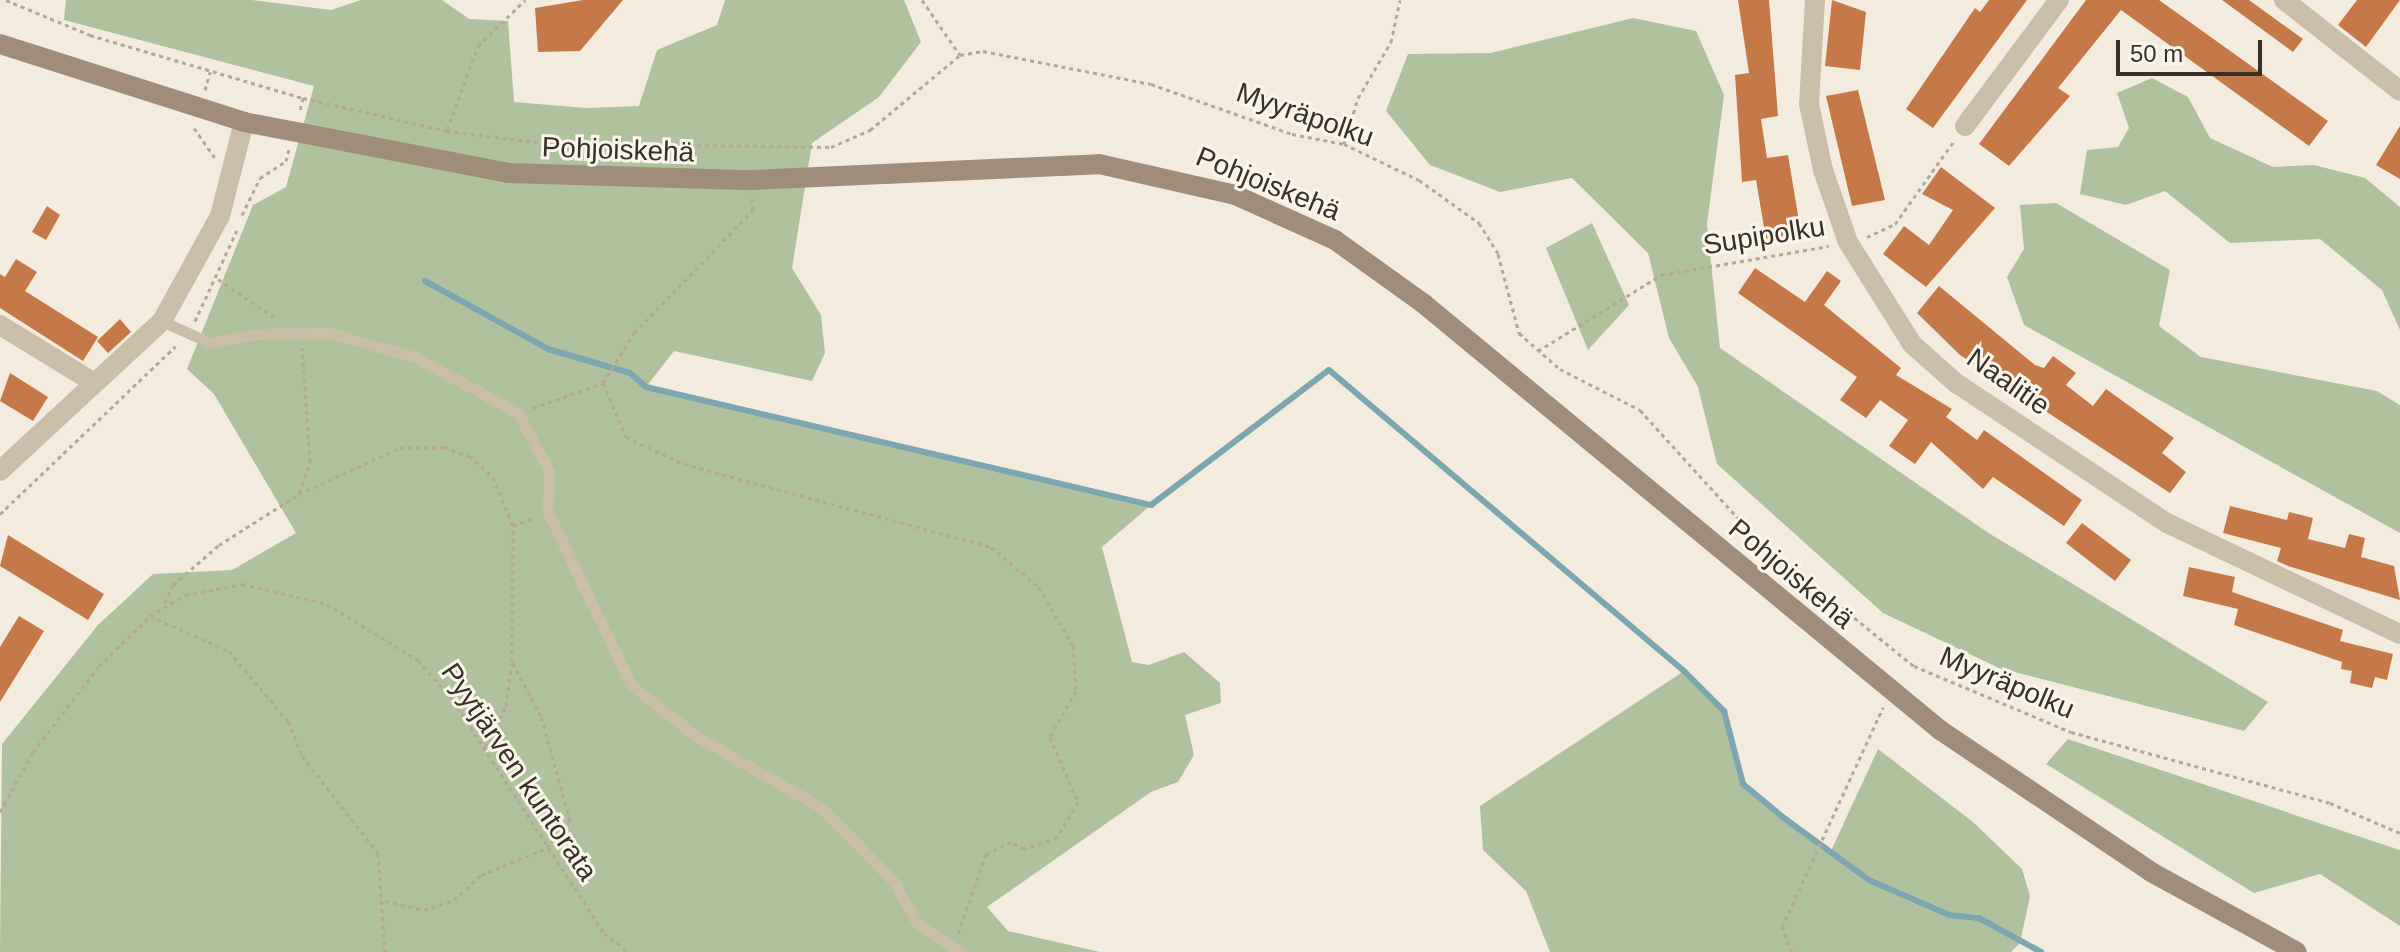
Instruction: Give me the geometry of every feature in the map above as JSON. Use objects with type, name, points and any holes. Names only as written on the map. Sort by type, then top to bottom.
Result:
[{"type":"main road","name":"Pohjoiskehä","points":[[0,44],[244,122],[565,179],[751,180],[1099,164],[1172,176],[1291,217],[1424,304],[1891,693],[2151,872],[2297,952]]},
{"type":"street","name":"Naalitie","points":[[1815,0],[1809,104],[1848,242],[1912,344],[1956,383],[2167,523],[2400,634]]},
{"type":"street","points":[[1965,126],[2059,0]]},
{"type":"street","points":[[2284,0],[2397,83]]},
{"type":"street","points":[[0,471],[162,321],[220,216],[244,122]]},
{"type":"street","points":[[0,325],[93,382]]},
{"type":"lane","points":[[162,321],[210,343],[298,333],[329,333],[415,357],[518,413],[549,471],[548,512],[631,685],[696,736],[822,808],[894,882],[917,923],[958,950]]},
{"type":"path","points":[[6,0],[210,72],[303,98],[447,131],[649,148],[831,147],[870,130],[960,55],[922,0]]},
{"type":"path","points":[[447,131],[478,46],[525,0]]},
{"type":"path","points":[[1344,144],[1358,98],[1391,42],[1400,0]]},
{"type":"path","name":"Myyräpolku","points":[[960,55],[1014,53],[1151,84],[1292,134],[1344,144],[1419,180],[1479,223],[1498,254],[1510,314],[1538,351],[1640,410],[1755,537],[1914,666],[2071,732],[2330,803],[2400,833]]},
{"type":"path","points":[[210,72],[193,130],[202,150],[260,178]]},
{"type":"path","points":[[0,514],[189,332],[218,279],[260,178],[286,161],[303,98]]},
{"type":"path","name":"Supipolku","points":[[1538,351],[1661,275],[1848,242],[1895,224],[1965,126]]},
{"type":"path","points":[[518,413],[603,383],[634,333],[753,210],[751,180]]},
{"type":"path","points":[[218,279],[298,333],[310,462],[299,494]]},
{"type":"path","points":[[603,383],[626,437],[684,464],[991,547],[1039,587],[1073,646],[1076,691],[1050,737],[1078,802],[1057,837],[1024,849],[1011,842],[986,854],[958,950]]},
{"type":"path","points":[[165,603],[173,585],[219,545],[299,494],[400,448],[444,447],[493,477],[513,526],[512,662],[506,706],[484,748]]},
{"type":"path","points":[[513,526],[548,512]]},
{"type":"path","name":"Pyytjärven kuntorata","points":[[0,812],[80,690],[150,616],[165,603],[242,584],[327,604],[418,660],[484,748],[604,933],[628,952]]},
{"type":"path","points":[[150,616],[229,651],[288,721],[302,756],[378,853],[385,901],[385,952]]},
{"type":"path","points":[[385,901],[424,910],[547,848],[570,821],[564,780],[512,662]]},
{"type":"path","points":[[1792,952],[1782,927],[1891,693],[1914,666]]},
{"type":"green space","points":[[66,0],[252,0],[331,10],[361,0],[442,0],[469,19],[508,21],[514,102],[587,108],[639,106],[657,50],[717,25],[725,0],[904,0],[921,42],[879,97],[812,143],[792,268],[821,315],[825,353],[812,381],[674,351],[646,387],[1151,505],[1102,547],[1132,662],[1149,665],[1184,652],[1220,683],[1221,703],[1185,715],[1194,755],[1178,782],[1151,792],[987,907],[1008,931],[1100,952],[0,952],[2,744],[98,625],[153,574],[232,570],[296,533],[214,394],[187,369],[253,205],[286,187],[314,86],[64,20]]},
{"type":"green space","points":[[1633,18],[1696,31],[1724,95],[1707,224],[1720,348],[1987,532],[2268,702],[2244,731],[1999,668],[1883,613],[1717,464],[1698,387],[1669,338],[1648,253],[1572,178],[1500,192],[1430,165],[1386,111],[1408,54],[1491,53]]},
{"type":"green space","points":[[2152,78],[2188,97],[2210,138],[2273,167],[2314,165],[2365,178],[2400,207],[2400,330],[2382,290],[2320,239],[2230,243],[2165,191],[2126,205],[2080,194],[2087,150],[2118,147],[2129,128],[2117,93]]},
{"type":"green space","points":[[2056,203],[2170,270],[2159,326],[2201,357],[2377,391],[2400,405],[2400,533],[2024,325],[2007,277],[2024,249],[2020,205]]},
{"type":"green space","points":[[1592,223],[1629,305],[1588,350],[1546,248]]},
{"type":"green space","points":[[1684,671],[1724,711],[1743,784],[1830,853],[1878,749],[1973,822],[2022,869],[2030,896],[2020,943],[2011,952],[1550,952],[1526,891],[1483,850],[1480,806]]},
{"type":"green space","points":[[2068,739],[2400,850],[2400,926],[2320,874],[2254,893],[2046,764]]},
{"type":"building","points":[[583,0],[623,0],[580,51],[538,52],[535,8]]},
{"type":"building","points":[[1738,0],[1769,0],[1778,116],[1761,119],[1767,158],[1788,155],[1801,233],[1766,239],[1756,180],[1742,182],[1735,75],[1749,73]]},
{"type":"building","points":[[1832,0],[1866,12],[1860,70],[1825,66]]},
{"type":"building","points":[[1989,0],[2027,0],[1933,128],[1906,109],[1975,8],[1980,12]]},
{"type":"building","points":[[2086,0],[2159,0],[2328,121],[2309,146],[2121,10],[2058,88],[2070,96],[2009,166],[1979,144]]},
{"type":"building","points":[[2222,0],[2249,0],[2303,39],[2293,52]]},
{"type":"building","points":[[2357,0],[2400,0],[2366,47],[2338,25]]},
{"type":"building","points":[[1858,90],[1885,200],[1852,206],[1826,96]]},
{"type":"building","points":[[2400,126],[2400,179],[2376,165]]},
{"type":"building","points":[[1941,167],[1995,208],[1926,287],[1883,254],[1904,226],[1929,245],[1953,210],[1922,194]]},
{"type":"building","points":[[47,206],[60,215],[46,240],[32,232]]},
{"type":"building","points":[[16,259],[37,272],[25,291],[98,337],[83,361],[0,308],[0,274],[5,277]]},
{"type":"building","points":[[1755,268],[1805,302],[1827,271],[1841,281],[1824,305],[1901,368],[1896,375],[1952,409],[1946,417],[1977,440],[1984,430],[2082,500],[2064,526],[1993,477],[1983,489],[1931,442],[1915,464],[1889,446],[1908,420],[1880,400],[1866,418],[1840,400],[1857,377],[1738,293]]},
{"type":"building","points":[[1939,286],[2035,365],[2044,368],[2053,356],[2076,373],[2066,385],[2093,406],[2106,389],[2174,438],[2162,453],[2186,472],[2170,493],[1960,355],[1917,313]]},
{"type":"building","points":[[120,319],[131,332],[108,353],[97,341]]},
{"type":"building","points":[[10,373],[48,397],[33,421],[0,401]]},
{"type":"building","points":[[2230,506],[2287,520],[2289,512],[2313,518],[2308,539],[2345,548],[2349,534],[2365,538],[2361,557],[2394,566],[2400,600],[2288,566],[2277,561],[2281,548],[2223,533]]},
{"type":"building","points":[[2082,523],[2131,560],[2115,581],[2066,543]]},
{"type":"building","points":[[8,535],[104,594],[88,620],[0,566]]},
{"type":"building","points":[[2189,567],[2235,577],[2232,592],[2343,630],[2340,641],[2393,654],[2387,680],[2375,677],[2372,688],[2350,683],[2352,671],[2341,669],[2342,662],[2234,625],[2238,609],[2183,596]]},
{"type":"building","points":[[19,616],[44,631],[0,702],[0,647]]},
{"type":"waterway","points":[[425,281],[548,349],[630,373],[646,387],[1151,505],[1329,370],[1684,671],[1724,711],[1743,784],[1784,818],[1869,880],[1949,915],[1979,918],[2041,952]]}]
